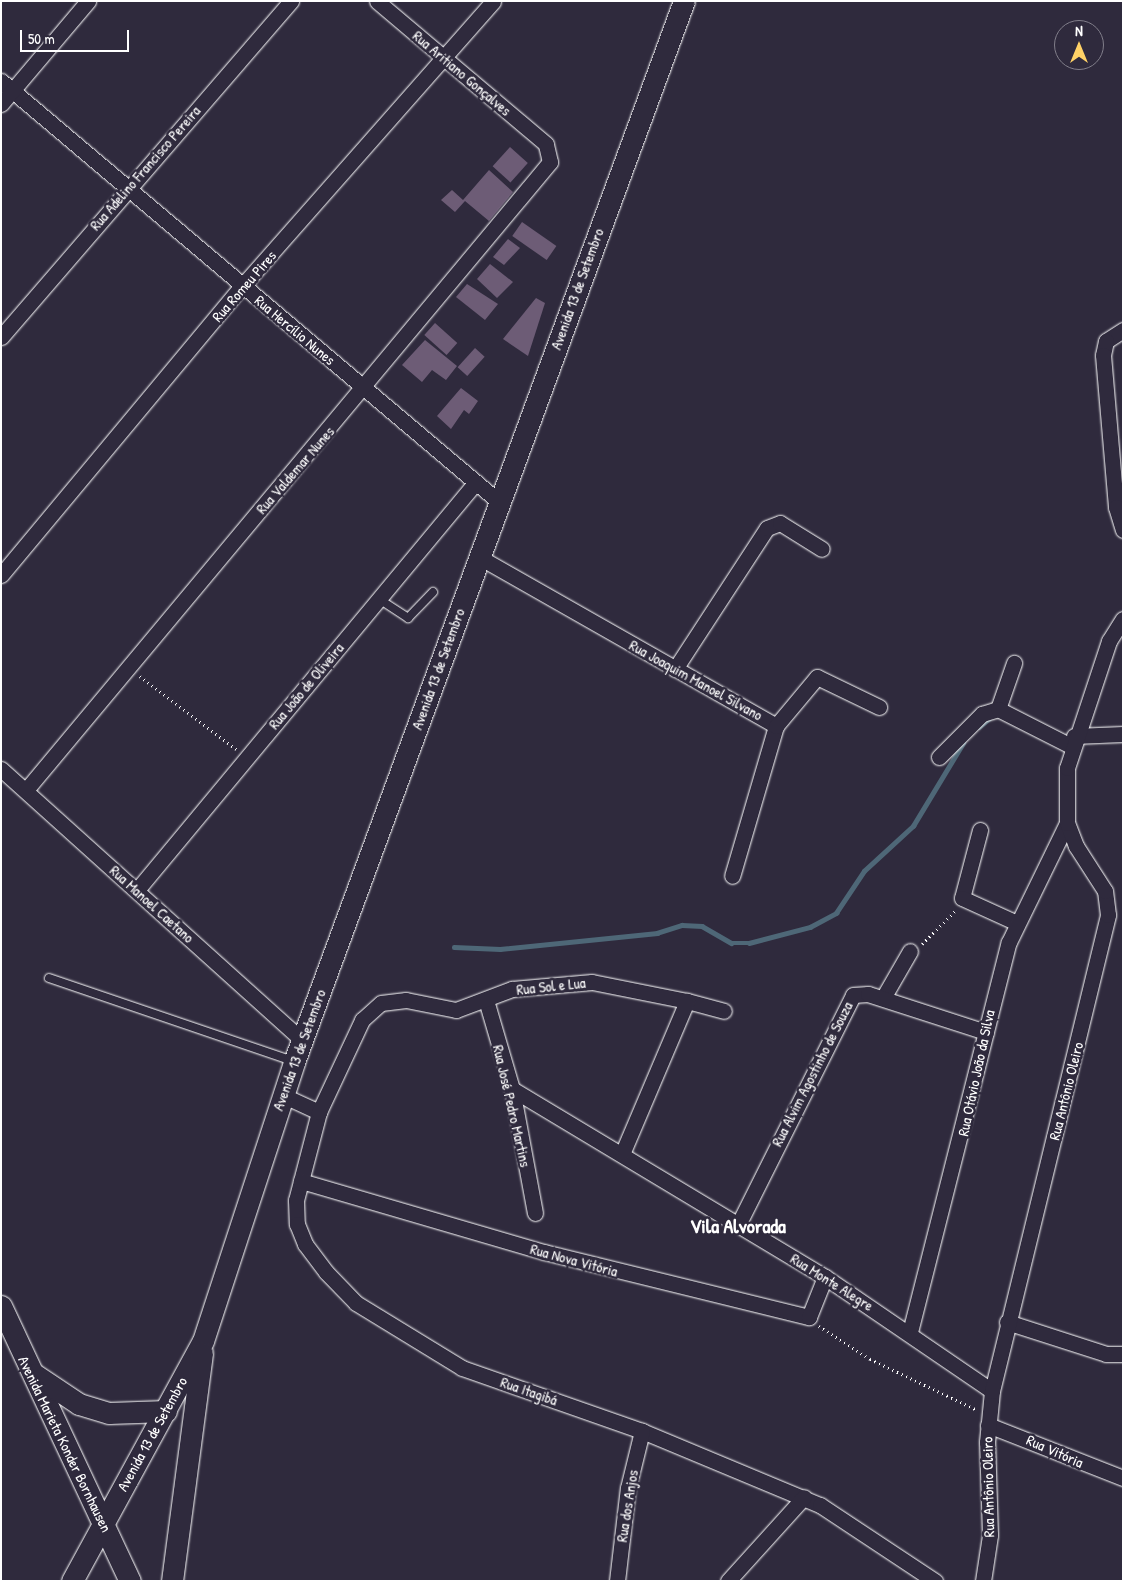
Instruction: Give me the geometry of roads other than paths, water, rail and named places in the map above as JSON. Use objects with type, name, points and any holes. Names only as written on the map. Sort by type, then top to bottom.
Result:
[{"type":"main road","name":"Avenida 13 de Setembro","points":[[72,1581],[102,1522],[166,1411],[203,1341],[294,1062],[479,558],[498,501],[684,1]]},
{"type":"main road","name":"Avenida Marieta Konder Bornhausen","points":[[1,1306],[28,1369],[130,1581]]},
{"type":"main road","name":"Avenida 13 de Setembro","points":[[172,1581],[203,1341]]},
{"type":"main road","points":[[28,1369],[79,1404],[109,1413],[166,1411]]},
{"type":"main road","points":[[178,1543],[184,1581]]},
{"type":"street","points":[[1,104],[7,85],[88,1]]},
{"type":"street","name":"Rua Adelino Francisco Pereira","points":[[1,336],[291,1]]},
{"type":"street","name":"Rua Aritiano Gonçalves","points":[[377,1],[546,144]]},
{"type":"street","name":"Rua Romeu Pires","points":[[1,575],[243,285],[445,59],[493,1]]},
{"type":"street","name":"Rua Hercílio Nunes","points":[[7,85],[498,501]]},
{"type":"street","name":"Rua Valdemar Nunes","points":[[26,790],[126,666],[365,389],[550,162],[546,144]]},
{"type":"street","points":[[1123,330],[1106,341],[1102,355],[1116,507],[1123,530]]},
{"type":"street","name":"Rua João de Oliveira","points":[[137,890],[476,482]]},
{"type":"street","points":[[675,670],[766,528],[780,523],[822,548]]},
{"type":"street","name":"Rua Joaquim Manoel Silvano","points":[[479,558],[776,726],[732,876]]},
{"type":"street","name":"Rua Antônio Oleiro","points":[[984,1581],[990,1535],[988,1420],[992,1391],[1007,1322],[1108,915],[1105,891],[1076,846],[1067,823],[1073,741],[1112,633],[1123,619]]},
{"type":"street","points":[[998,709],[1014,663]]},
{"type":"street","points":[[776,726],[817,677],[879,707]]},
{"type":"street","points":[[939,757],[982,714],[998,709],[1073,741],[1123,734]]},
{"type":"street","name":"Rua Manoel Caetano","points":[[1,769],[302,1040]]},
{"type":"street","name":"Rua Otávio João da Silva","points":[[910,1332],[1015,922],[1067,823]]},
{"type":"street","points":[[980,830],[962,898],[1015,922]]},
{"type":"street","points":[[883,998],[910,951]]},
{"type":"street","name":"Rua Sol e Lua","points":[[319,1112],[370,1009],[393,1000],[456,1010],[512,989],[577,980],[687,1001],[724,1011]]},
{"type":"street","name":"Rua Alvim Agostinho de Souza","points":[[738,1225],[797,1100],[832,1041],[847,1002],[859,993],[883,998],[986,1032]]},
{"type":"street","name":"Rua José Pedro Martins","points":[[486,1000],[512,1089],[535,1213]]},
{"type":"street","points":[[623,1152],[687,1001]]},
{"type":"street","name":"Rua Monte Alegre","points":[[512,1089],[623,1152],[738,1225],[826,1277],[910,1332],[992,1391]]},
{"type":"street","points":[[282,1096],[319,1112]]},
{"type":"street","name":"Rua Itagibá","points":[[319,1112],[301,1181],[297,1224],[305,1244],[356,1303],[462,1368],[642,1431],[804,1497],[868,1534],[935,1581]]},
{"type":"street","name":"Rua Nova Vitória","points":[[301,1181],[544,1252],[809,1317],[826,1277]]},
{"type":"street","points":[[1007,1322],[1106,1354],[1123,1354]]},
{"type":"street","name":"Rua Vitória","points":[[988,1420],[1123,1478]]},
{"type":"street","name":"Rua dos Anjos","points":[[617,1581],[628,1488],[642,1431]]},
{"type":"street","points":[[728,1581],[804,1497]]},
{"type":"lane","points":[[379,599],[408,618],[433,592]]},
{"type":"lane","points":[[49,978],[294,1062]]},
{"type":"waterway","points":[[979,727],[992,716]]},
{"type":"waterway","points":[[454,947],[500,949],[657,933],[682,925],[702,926],[732,943],[749,943],[810,927],[836,913],[864,871],[913,826],[963,743]]},
{"type":"district","name":"Vila Alvorada","points":[[738,1225]]}]
